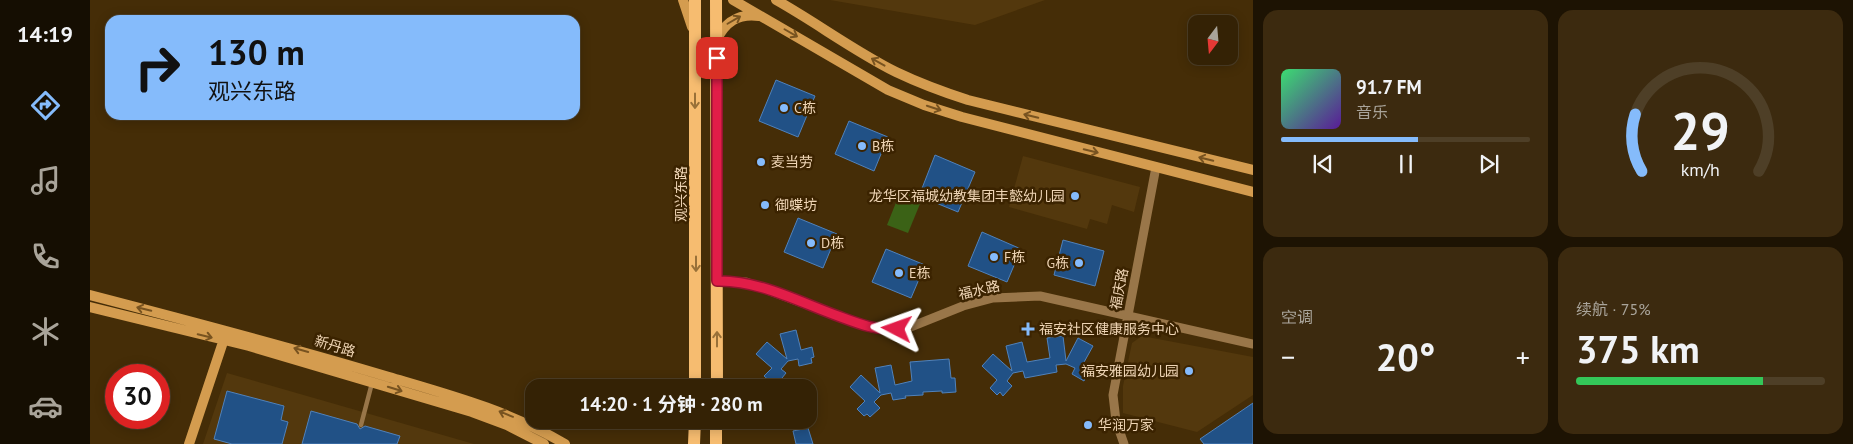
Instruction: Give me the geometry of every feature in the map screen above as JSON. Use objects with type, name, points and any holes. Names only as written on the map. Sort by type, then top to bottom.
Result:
[{"type":"main road","name":"观兴东路","points":[[695,0],[695,379]]},
{"type":"main road","points":[[716,0],[716,379]]},
{"type":"main road","points":[[694,444],[695,429]]},
{"type":"main road","points":[[716,429],[716,444]]},
{"type":"street","points":[[683,0],[695,38]]},
{"type":"street","points":[[734,0],[888,90],[924,105],[962,117],[1253,192]]},
{"type":"street","points":[[779,1],[869,57],[933,88],[968,100],[1253,170]]},
{"type":"street","points":[[716,41],[724,28],[734,19],[747,15],[761,16]]},
{"type":"street","name":"福庆路","points":[[1124,444],[1116,421],[1113,395],[1156,167]]},
{"type":"street","name":"福水路","points":[[717,281],[746,282],[861,325],[886,330],[908,328],[963,306],[986,300],[1018,296],[1040,296],[1253,344]]},
{"type":"street","name":"新丹路","points":[[90,295],[225,335],[466,400],[507,414],[565,444]]},
{"type":"street","name":"新丹路","points":[[90,307],[225,335],[249,346],[372,382],[507,425],[544,444]]},
{"type":"street","points":[[189,444],[225,335]]},
{"type":"lane","points":[[361,425],[372,382]]},
{"type":"shaded area","points":[[830,0],[1045,0],[975,25]]},
{"type":"shaded area","name":"龙华区福城幼教集团丰懿幼儿园","points":[[1023,156],[1140,187],[1134,212],[1112,205],[1107,224],[1090,219],[1087,229],[1009,207]]},
{"type":"shaded area","name":"福安雅园幼儿园","points":[[1142,336],[1253,357],[1253,395],[1197,432],[1123,413],[1123,386],[1132,343]]},
{"type":"shaded area","points":[[227,373],[474,444],[203,444]]},
{"type":"green space","points":[[901,190],[922,199],[908,233],[887,225]]},
{"type":"building","name":"C栋","points":[[776,80],[815,96],[798,137],[759,121]]},
{"type":"building","name":"B栋","points":[[849,121],[888,137],[874,171],[835,154]]},
{"type":"building","points":[[935,155],[975,172],[958,212],[919,196]]},
{"type":"building","name":"D栋","points":[[798,218],[837,234],[823,268],[784,252]]},
{"type":"building","name":"F栋","points":[[982,232],[1021,249],[1007,282],[968,266]]},
{"type":"building","name":"G栋","points":[[1063,240],[1104,251],[1095,286],[1054,275]]},
{"type":"building","name":"E栋","points":[[886,249],[925,265],[911,298],[872,282]]},
{"type":"building","points":[[796,330],[801,350],[812,347],[814,357],[811,358],[812,363],[799,366],[798,359],[788,361],[781,369],[786,373],[781,379],[767,379],[764,376],[772,368],[756,354],[767,342],[787,359],[780,334]]},
{"type":"building","points":[[1063,336],[1066,361],[1078,338],[1093,346],[1083,364],[1093,369],[1089,378],[1086,376],[1084,381],[1072,374],[1075,368],[1066,364],[1056,365],[1057,372],[1025,378],[1023,371],[1013,373],[1007,381],[1012,386],[1003,396],[1000,392],[997,395],[990,388],[997,380],[982,366],[993,354],[1012,371],[1006,346],[1022,342],[1027,362],[1050,358],[1047,338]]},
{"type":"building","points":[[949,359],[951,378],[955,378],[956,392],[923,392],[923,395],[905,396],[906,398],[893,400],[891,393],[881,395],[874,402],[880,408],[870,417],[867,414],[864,416],[857,409],[865,401],[850,387],[861,375],[880,393],[875,368],[891,365],[895,385],[912,381],[910,362]]},
{"type":"building","points":[[227,391],[284,406],[281,420],[288,422],[282,444],[232,444],[214,439]]},
{"type":"building","points":[[1253,403],[1253,444],[1204,444],[1200,439]]},
{"type":"building","points":[[311,411],[357,424],[360,429],[365,426],[400,436],[397,444],[302,444]]},
{"type":"building","points":[[808,429],[813,444],[796,444],[793,431]]},
{"type":"place","name":"C栋","points":[[784,108]]},
{"type":"place","name":"B栋","points":[[862,146]]},
{"type":"place","name":"麦当劳","points":[[761,162]]},
{"type":"place","name":"龙华区福城幼教集团丰懿幼儿园","points":[[1075,196]]},
{"type":"place","name":"御蝶坊","points":[[765,205]]},
{"type":"place","name":"D栋","points":[[811,243]]},
{"type":"place","name":"F栋","points":[[994,257]]},
{"type":"place","name":"G栋","points":[[1079,263]]},
{"type":"place","name":"E栋","points":[[899,273]]},
{"type":"place","name":"福安社区健康服务中心","points":[[1028,329]]},
{"type":"place","name":"福安雅园幼儿园","points":[[1189,371]]},
{"type":"place","name":"华润万家","points":[[1088,425]]},
{"type":"route","points":[[717,58],[717,281],[746,282],[861,325],[886,330],[897,329]]}]
